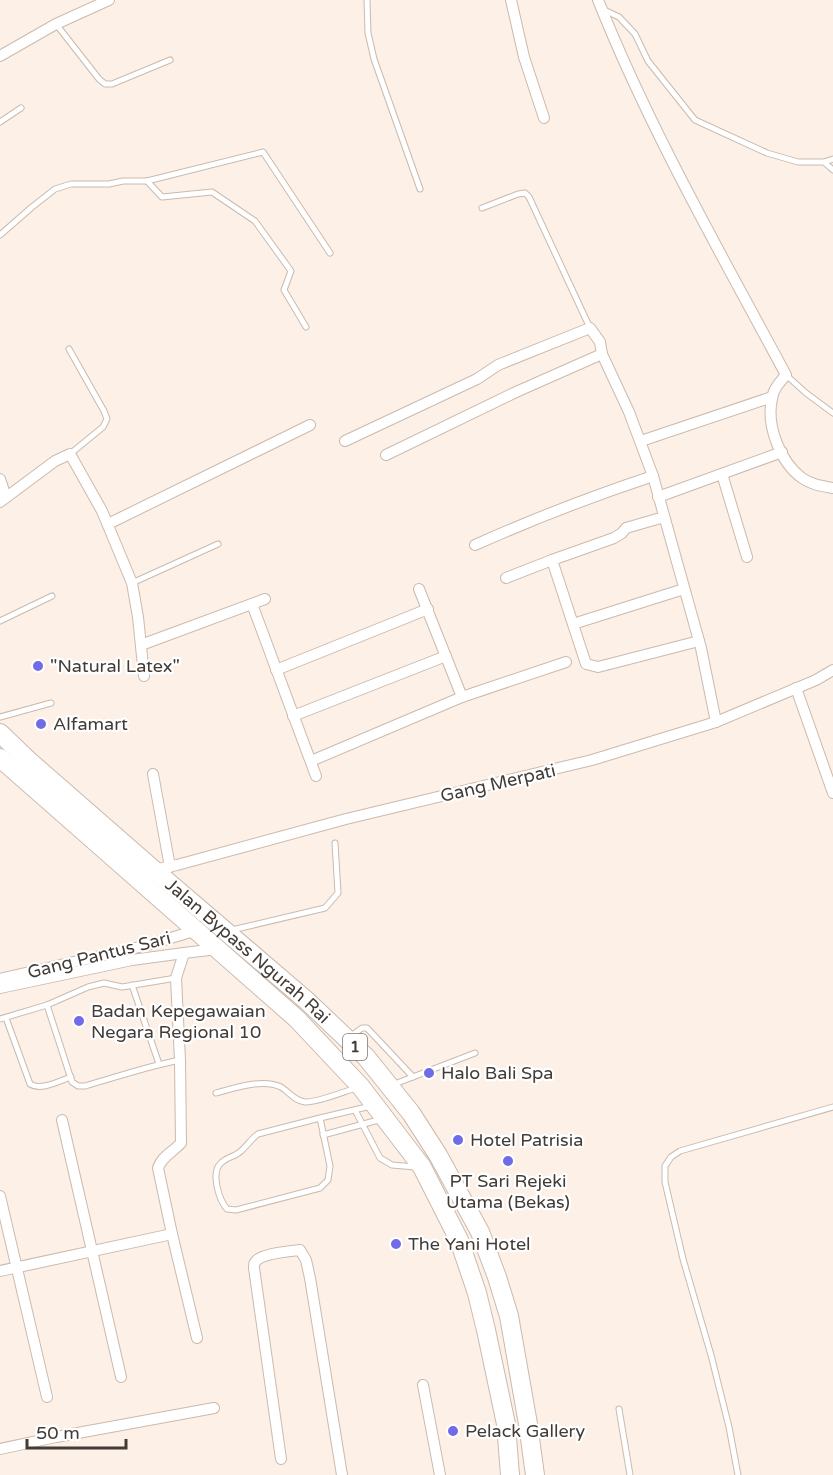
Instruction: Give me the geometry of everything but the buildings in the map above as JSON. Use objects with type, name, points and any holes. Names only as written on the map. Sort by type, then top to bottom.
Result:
[{"type":"highway","name":"Jalan Bypass Ngurah Rai","points":[[0,733],[23,767],[197,930],[297,1019],[361,1087],[422,1167],[459,1240],[477,1293],[506,1424],[510,1475]]},
{"type":"highway","name":"Jalan Bypass Ngurah Rai","points":[[0,758],[23,767],[162,868],[226,932],[306,1000],[366,1057],[391,1086],[438,1155],[480,1232],[494,1268],[509,1316],[535,1475]]},
{"type":"street","points":[[0,56],[56,24],[109,0]]},
{"type":"street","points":[[511,0],[515,25],[544,118]]},
{"type":"street","points":[[600,5],[677,174],[786,375],[777,385],[772,397],[772,421],[782,452],[793,470],[801,477],[818,486],[833,488]]},
{"type":"street","points":[[345,441],[477,379],[498,365],[591,328],[600,342],[602,354],[629,412],[653,476],[699,641],[716,722]]},
{"type":"street","points":[[386,455],[516,392],[602,354]]},
{"type":"street","points":[[641,441],[772,397]]},
{"type":"street","points":[[108,524],[310,425]]},
{"type":"street","points":[[658,497],[782,452]]},
{"type":"street","points":[[0,479],[3,500],[55,461],[70,453],[108,524],[132,583],[144,676]]},
{"type":"street","points":[[722,474],[747,557]]},
{"type":"street","points":[[475,545],[610,490],[653,476]]},
{"type":"street","points":[[506,578],[614,538],[626,528],[664,517]]},
{"type":"street","points":[[552,560],[586,664],[598,668],[699,641]]},
{"type":"street","points":[[419,589],[462,697]]},
{"type":"street","points":[[573,624],[684,589]]},
{"type":"street","points":[[141,645],[265,599]]},
{"type":"street","points":[[252,604],[316,776]]},
{"type":"street","points":[[276,670],[428,609]]},
{"type":"street","points":[[293,716],[446,656]]},
{"type":"street","points":[[311,761],[462,697],[566,662]]},
{"type":"street","name":"Gang Merpati","points":[[162,868],[346,819],[592,760],[716,722],[816,680],[833,670]]},
{"type":"street","points":[[796,688],[833,793]]},
{"type":"street","points":[[153,774],[162,868]]},
{"type":"street","name":"Gang Pantus Sari","points":[[0,979],[148,945],[197,930]]},
{"type":"street","points":[[0,988],[132,960],[218,948]]},
{"type":"street","points":[[183,952],[176,978],[181,1143],[160,1160],[158,1168],[197,1338]]},
{"type":"street","points":[[62,1120],[121,1377]]},
{"type":"street","points":[[0,1196],[47,1397]]},
{"type":"street","points":[[0,1271],[172,1234]]},
{"type":"street","points":[[281,1459],[254,1262],[259,1258],[300,1250],[306,1260],[310,1278],[342,1475]]},
{"type":"street","points":[[423,1384],[440,1475]]},
{"type":"street","points":[[0,1449],[214,1408]]},
{"type":"lane","points":[[367,0],[368,33],[374,58],[420,189]]},
{"type":"lane","points":[[600,5],[619,17],[635,34],[648,61],[695,120],[767,153],[798,162],[824,162],[833,159]]},
{"type":"lane","points":[[56,24],[105,84],[112,84],[170,60]]},
{"type":"lane","points":[[0,122],[21,108]]},
{"type":"lane","points":[[0,235],[55,189],[71,184],[147,181],[263,152],[330,253]]},
{"type":"lane","points":[[824,162],[833,170]]},
{"type":"lane","points":[[147,181],[162,197],[212,192],[255,220],[291,271],[284,290],[306,327]]},
{"type":"lane","points":[[482,208],[518,194],[525,194],[529,197],[591,328]]},
{"type":"lane","points":[[69,349],[107,419],[103,427],[70,453]]},
{"type":"lane","points":[[786,375],[833,413]]},
{"type":"lane","points":[[132,583],[218,544]]},
{"type":"lane","points":[[0,621],[52,596]]},
{"type":"lane","points":[[0,717],[51,703]]},
{"type":"lane","points":[[226,932],[325,908],[338,893],[335,843]]},
{"type":"lane","points":[[71,1077],[41,1087],[34,1087],[30,1084],[3,1018],[47,1005],[104,982],[122,987],[176,978]]},
{"type":"lane","points":[[132,985],[159,1064]]},
{"type":"lane","points":[[47,1005],[72,1082],[78,1086],[180,1060]]},
{"type":"lane","points":[[347,1040],[357,1030],[368,1028],[413,1077]]},
{"type":"lane","points":[[391,1086],[475,1053]]},
{"type":"lane","points":[[216,1093],[240,1086],[276,1084],[300,1101],[308,1102],[361,1087]]},
{"type":"lane","points":[[738,1475],[729,1426],[711,1354],[683,1259],[665,1182],[665,1166],[671,1157],[680,1151],[833,1107]]},
{"type":"lane","points":[[320,1118],[330,1166],[328,1180],[320,1188],[236,1210],[227,1209],[222,1203],[217,1186],[216,1171],[226,1158],[239,1153],[258,1134],[320,1118],[355,1110],[380,1111]]},
{"type":"lane","points":[[355,1110],[380,1158],[392,1165],[422,1167]]},
{"type":"lane","points":[[323,1135],[362,1124],[380,1111]]},
{"type":"lane","points":[[619,1409],[630,1475]]},
{"type":"place","name":"\"Natural Latex\"","points":[[38,666]]},
{"type":"place","name":"Alfamart","points":[[41,724]]},
{"type":"place","name":"Badan Kepegawaian Negara Regional 10","points":[[79,1021]]},
{"type":"place","name":"Halo Bali Spa","points":[[429,1073]]},
{"type":"place","name":"Hotel Patrisia","points":[[458,1140]]},
{"type":"place","name":"PT Sari Rejeki Utama (Bekas)","points":[[508,1161]]},
{"type":"place","name":"The Yani Hotel","points":[[396,1244]]},
{"type":"place","name":"Pelack Gallery","points":[[453,1431]]}]
